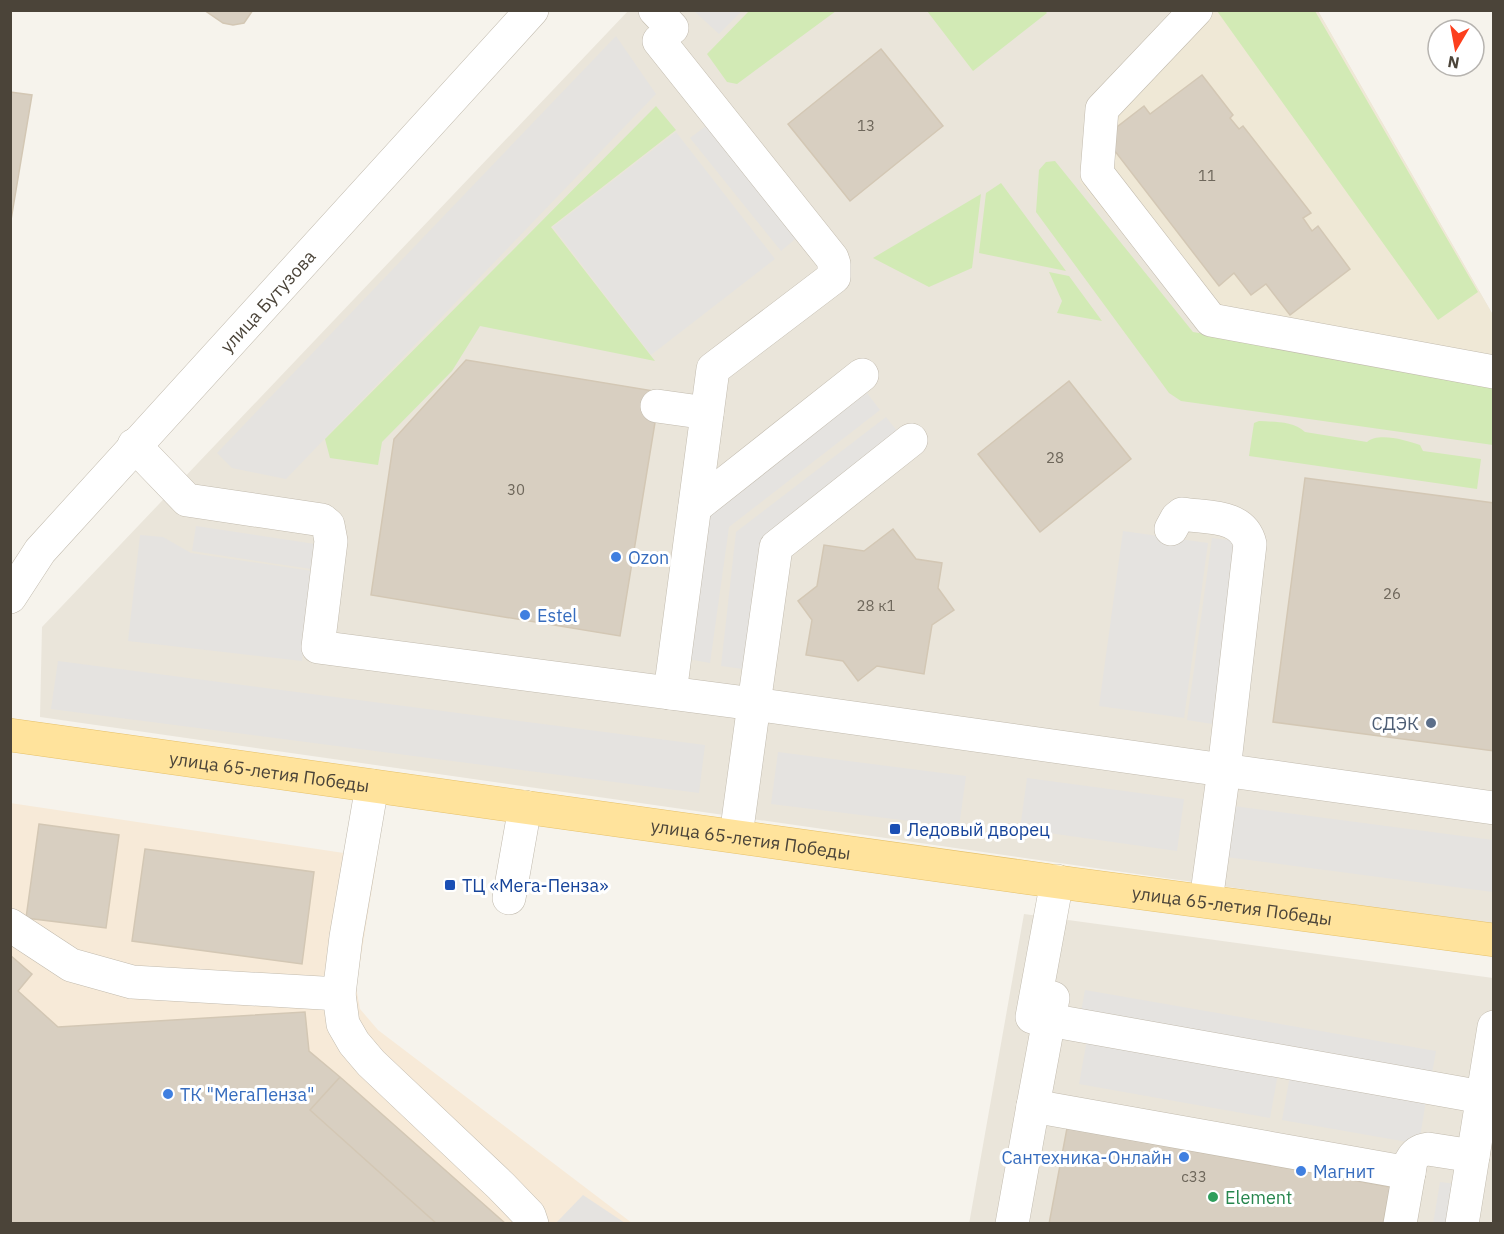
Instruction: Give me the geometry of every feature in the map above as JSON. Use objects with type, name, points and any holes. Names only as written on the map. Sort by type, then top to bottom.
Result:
[{"type":"main road","name":"улица 65-летия Победы","points":[[10,735],[1494,940]]},
{"type":"street","name":"улица Бутузова","points":[[10,597],[40,551],[134,445],[532,10]]},
{"type":"street","points":[[1196,10],[1102,109],[1097,173],[1211,320],[1494,372]]},
{"type":"street","points":[[662,27],[832,258],[834,264],[834,277],[713,369],[670,693]]},
{"type":"street","points":[[695,507],[862,375]]},
{"type":"street","points":[[657,406],[707,413]]},
{"type":"street","points":[[736,836],[776,548],[911,440]]},
{"type":"street","points":[[134,445],[187,500],[322,520],[328,525],[331,541],[318,647],[754,704],[1494,808]]},
{"type":"street","points":[[1171,529],[1182,514],[1233,521],[1243,529],[1250,544],[1224,770],[1206,901]]},
{"type":"street","points":[[372,786],[346,937],[339,994],[343,1024],[354,1043],[366,1057],[501,1186],[529,1215],[532,1224]]},
{"type":"street","points":[[508,898],[525,807]]},
{"type":"street","points":[[1012,1224],[1049,1020],[1065,882]]},
{"type":"street","points":[[10,925],[70,965],[132,982],[339,994]]},
{"type":"street","points":[[1049,1020],[1482,1097]]},
{"type":"street","points":[[1462,1224],[1481,1145],[1482,1097],[1494,1027]]},
{"type":"street","points":[[1034,1106],[1360,1173],[1409,1173]]},
{"type":"street","points":[[1400,1224],[1414,1155],[1421,1150],[1481,1145]]},
{"type":"shaded area","points":[[628,11],[1318,11],[1493,315],[1493,925],[40,717],[42,627]]},
{"type":"shaded area","points":[[694,11],[742,11],[719,34]]},
{"type":"shaded area","points":[[1175,11],[1318,11],[1493,315],[1493,378],[1199,327],[1080,182],[1088,105]]},
{"type":"shaded area","points":[[616,36],[656,94],[286,479],[232,468],[217,453]]},
{"type":"shaded area","points":[[710,123],[800,235],[781,251],[690,138]]},
{"type":"shaded area","points":[[676,132],[775,259],[651,355],[553,227]]},
{"type":"shaded area","points":[[867,393],[880,410],[729,527],[710,663],[688,659],[711,510]]},
{"type":"shaded area","points":[[886,417],[901,436],[759,546],[743,669],[721,666],[736,532]]},
{"type":"shaded area","points":[[196,526],[315,544],[311,569],[192,551]]},
{"type":"shaded area","points":[[1123,531],[1208,543],[1184,718],[1099,706]]},
{"type":"shaded area","points":[[140,535],[163,537],[191,553],[312,571],[302,661],[128,641]]},
{"type":"shaded area","points":[[1212,538],[1236,541],[1212,724],[1187,720]]},
{"type":"shaded area","points":[[58,661],[705,745],[699,793],[51,709]]},
{"type":"shaded area","points":[[778,752],[966,776],[959,827],[771,804]]},
{"type":"shaded area","points":[[1027,778],[1184,799],[1177,851],[1020,829]]},
{"type":"shaded area","points":[[10,803],[377,858],[356,987],[360,1009],[378,1030],[632,1223],[11,1223]]},
{"type":"shaded area","points":[[1233,806],[1493,840],[1493,892],[1226,857]]},
{"type":"shaded area","points":[[1024,914],[1493,978],[1493,1223],[969,1224]]},
{"type":"shaded area","points":[[1085,990],[1436,1051],[1432,1073],[1081,1012]]},
{"type":"shaded area","points":[[1088,1034],[1279,1068],[1270,1118],[1079,1084]]},
{"type":"shaded area","points":[[1291,1070],[1427,1094],[1419,1144],[1282,1120]]},
{"type":"shaded area","points":[[1440,1182],[1457,1184],[1450,1223],[1433,1224]]},
{"type":"shaded area","points":[[583,1195],[625,1223],[556,1223]]},
{"type":"green space","points":[[1044,10],[1047,13],[973,71],[927,11]]},
{"type":"green space","points":[[749,11],[836,11],[737,84],[727,82],[707,54]]},
{"type":"green space","points":[[1217,11],[1315,11],[1478,292],[1438,320]]},
{"type":"green space","points":[[656,106],[676,130],[551,227],[655,361],[480,326],[452,371],[382,442],[378,465],[330,458],[325,439]]},
{"type":"green space","points":[[1055,161],[1193,332],[1493,383],[1493,445],[1181,401],[1169,393],[1036,212],[1039,170],[1046,162]]},
{"type":"green space","points":[[1001,183],[1066,271],[979,253],[986,193]]},
{"type":"green space","points":[[981,194],[972,268],[929,287],[873,258]]},
{"type":"green space","points":[[1049,272],[1069,276],[1102,321],[1057,313],[1062,301]]},
{"type":"green space","points":[[1259,421],[1284,423],[1305,432],[1367,442],[1378,438],[1392,438],[1420,445],[1423,451],[1481,459],[1477,489],[1249,456],[1254,423]]},
{"type":"building","points":[[204,10],[253,10],[244,23],[233,25],[223,23]]},
{"type":"building","points":[[881,49],[943,126],[850,201],[788,124]]},
{"type":"building","points":[[1202,75],[1233,115],[1230,118],[1239,129],[1243,126],[1311,213],[1303,218],[1312,231],[1318,226],[1350,269],[1290,315],[1266,284],[1251,295],[1234,273],[1219,286],[1104,137],[1144,106],[1150,114]]},
{"type":"building","points":[[10,92],[32,95],[10,226]]},
{"type":"building","points":[[466,360],[660,392],[620,636],[371,595],[394,439]]},
{"type":"building","points":[[1069,381],[1131,459],[1040,532],[978,454]]},
{"type":"building","points":[[1305,478],[1494,503],[1494,751],[1273,722]]},
{"type":"building","points":[[893,529],[916,559],[942,563],[938,588],[954,610],[932,625],[924,674],[877,666],[858,681],[843,661],[806,655],[812,620],[798,601],[817,586],[824,545],[864,551]]},
{"type":"building","points":[[39,824],[119,835],[106,928],[26,918]]},
{"type":"building","points":[[145,849],[314,872],[302,964],[132,941]]},
{"type":"building","name":"ТК \"МегаПенза\"","points":[[10,955],[32,974],[18,991],[58,1027],[305,1012],[309,1051],[340,1077],[310,1110],[437,1224],[10,1224]]},
{"type":"building","points":[[340,1077],[506,1224],[437,1224],[310,1110]]},
{"type":"building","points":[[1067,1128],[1390,1187],[1383,1224],[1049,1224]]},
{"type":"place","name":"Ozon","points":[[616,557]]},
{"type":"place","name":"Estel","points":[[525,615]]},
{"type":"place","name":"СДЭК","points":[[1431,723]]},
{"type":"place","name":"Ледовый дворец","points":[[895,829]]},
{"type":"place","name":"ТЦ «Мега-Пенза»","points":[[450,885]]},
{"type":"place","name":"ТК \"МегаПенза\"","points":[[168,1094]]},
{"type":"place","name":"Сантехника-Онлайн","points":[[1184,1157]]},
{"type":"place","name":"Магнит","points":[[1301,1171]]},
{"type":"place","name":"Element","points":[[1213,1197]]}]
